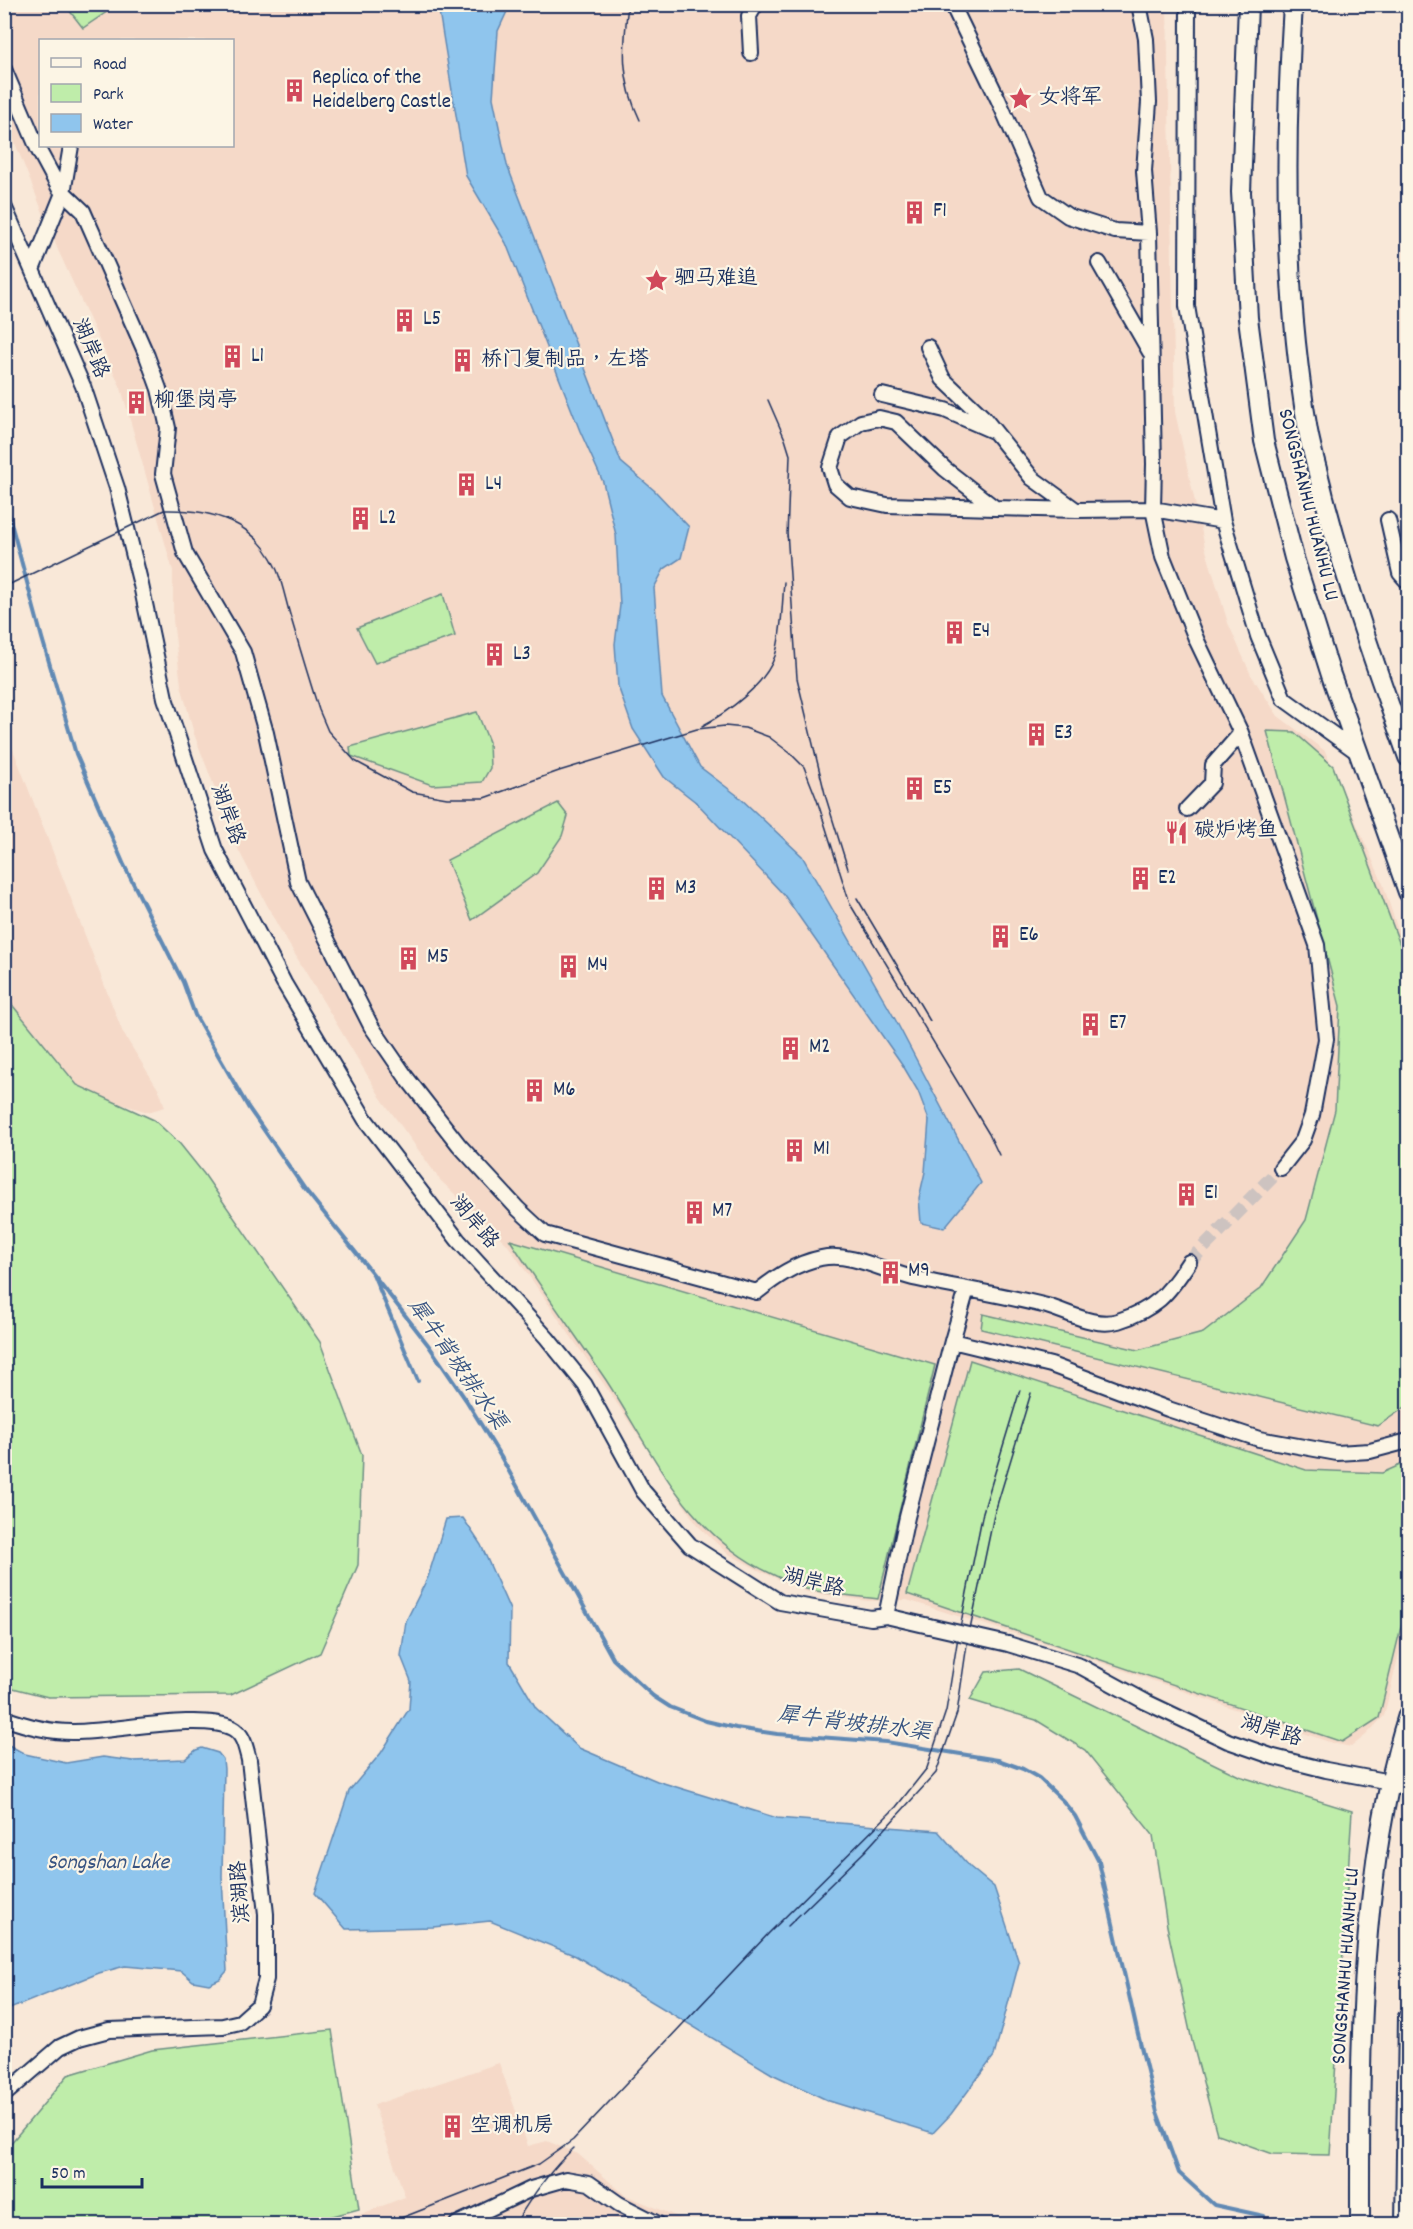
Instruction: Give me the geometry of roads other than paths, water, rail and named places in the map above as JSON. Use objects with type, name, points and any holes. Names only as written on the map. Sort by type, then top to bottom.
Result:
[{"type":"main road","name":"SONGSHANHU HUANHU LU","points":[[1248,4],[1241,192],[1248,318],[1264,441],[1294,558],[1330,675],[1408,892]]},
{"type":"main road","name":"SONGSHANHU HUANHU LU","points":[[1293,4],[1286,191],[1293,313],[1308,432],[1337,546],[1373,660],[1408,757]]},
{"type":"main road","name":"SONGSHANHU HUANHU LU","points":[[1360,2224],[1364,1999],[1374,1880],[1390,1782],[1408,1715]]},
{"type":"main road","points":[[1390,1782],[1408,1785]]},
{"type":"main road","points":[[1405,2224],[1408,2017]]},
{"type":"street","points":[[751,53],[749,15],[756,4]]},
{"type":"street","points":[[952,4],[998,99],[1041,198],[1068,216],[1115,231],[1149,233]]},
{"type":"street","points":[[1139,4],[1146,39],[1149,102],[1144,171],[1149,233],[1153,509],[1163,557],[1197,641],[1241,733],[1317,945],[1326,1039],[1312,1115],[1303,1140],[1281,1168]]},
{"type":"street","points":[[1188,4],[1187,306],[1223,521],[1258,636],[1284,699],[1360,754]]},
{"type":"street","points":[[4,69],[38,150],[63,193],[82,211],[147,356],[159,389],[168,428],[163,474],[172,508],[186,554],[243,652],[266,734],[298,882],[371,1026],[406,1077],[459,1145],[518,1209],[545,1234],[757,1292],[782,1273],[821,1258],[843,1258],[913,1278],[1048,1306],[1094,1321],[1116,1322],[1155,1305],[1169,1292],[1189,1262]]},
{"type":"street","points":[[32,270],[63,193],[71,147]]},
{"type":"street","name":"湖岸路","points":[[4,206],[83,386],[117,488],[165,698],[215,850],[284,983],[365,1119],[458,1240],[548,1338],[585,1385],[643,1491],[690,1545],[780,1602],[870,1618],[886,1617],[929,1626],[1008,1644],[1080,1665],[1146,1702],[1228,1742],[1274,1757],[1390,1782]]},
{"type":"street","points":[[1099,263],[1151,354]]},
{"type":"street","points":[[928,347],[943,379],[983,417],[1032,478],[1077,510]]},
{"type":"street","points":[[882,394],[945,410],[995,432]]},
{"type":"street","points":[[995,508],[945,469],[896,422],[879,418],[861,422],[840,437],[830,468],[835,484],[850,497],[887,505],[995,508],[1077,510],[1153,509],[1223,521]]},
{"type":"street","points":[[1388,520],[1400,573],[1408,582]]},
{"type":"street","points":[[1187,809],[1212,783],[1213,765],[1241,733]]},
{"type":"street","points":[[886,1617],[907,1517],[967,1289]]},
{"type":"street","points":[[952,1341],[1051,1365],[1168,1409],[1259,1439],[1337,1453],[1370,1451],[1408,1441]]},
{"type":"street","name":"滨湖路","points":[[4,1718],[26,1726],[72,1732],[194,1722],[222,1725],[237,1731],[249,1760],[266,1914],[264,1992],[259,2005],[240,2022],[212,2028],[110,2030],[79,2037],[60,2048],[4,2095]]},
{"type":"street","points":[[457,2224],[531,2189],[566,2179],[589,2183],[619,2204],[658,2224]]},
{"type":"water","points":[[438,5],[510,5],[498,31],[493,98],[507,165],[621,462],[655,491],[689,527],[681,558],[664,569],[654,588],[662,696],[700,767],[738,796],[802,856],[895,1019],[981,1183],[944,1228],[921,1223],[919,1198],[925,1172],[929,1120],[918,1091],[902,1064],[784,895],[697,803],[664,777],[633,729],[618,686],[615,644],[620,605],[616,535],[603,482],[580,431],[506,243],[466,176]]},
{"type":"water","points":[[463,1518],[481,1545],[510,1610],[509,1662],[536,1708],[579,1748],[657,1781],[777,1818],[938,1831],[970,1867],[994,1887],[1019,1963],[994,2056],[951,2114],[933,2133],[829,2101],[772,2074],[576,1956],[490,1921],[433,1927],[346,1929],[315,1893],[349,1791],[381,1753],[409,1709],[411,1681],[401,1656],[406,1621],[428,1577],[446,1519]]},
{"type":"water","name":"Songshan Lake","points":[[5,1743],[25,1754],[66,1763],[103,1757],[133,1761],[185,1759],[202,1748],[218,1753],[223,1759],[224,1769],[222,1877],[227,1971],[220,1979],[209,1984],[193,1981],[181,1971],[125,1966],[99,1973],[5,2011]]},
{"type":"waterway","points":[[4,497],[76,754],[124,865],[183,982],[195,1015],[248,1107],[304,1188],[373,1274],[418,1381]]},
{"type":"waterway","name":"犀牛背坡排水渠","points":[[373,1274],[429,1346],[466,1400],[501,1457],[613,1659],[653,1696],[670,1707],[706,1721],[736,1728],[777,1734],[886,1742],[998,1760],[1023,1769],[1039,1778],[1063,1801],[1075,1816],[1099,1862],[1157,2112],[1179,2173],[1214,2205],[1264,2216]]},
{"type":"tunnel","points":[[1189,1262],[1281,1168]]},
{"type":"tram line","points":[[628,4],[624,49],[626,77],[640,120]]},
{"type":"tram line","points":[[768,400],[790,455],[787,537]]},
{"type":"tram line","points":[[4,587],[164,510],[199,512],[231,521],[245,529],[257,540],[268,553],[277,570],[315,698],[328,731],[355,761],[412,792],[447,798],[484,798],[559,771],[697,729],[725,726],[745,728],[769,737],[804,767],[817,800],[850,904],[989,1134],[999,1155]]},
{"type":"tram line","points":[[787,531],[797,678],[826,798],[848,869]]},
{"type":"tram line","points":[[702,726],[744,697],[770,667],[779,638],[784,582]]},
{"type":"tram line","points":[[857,898],[930,1021]]},
{"type":"tram line","points":[[386,2224],[539,2164],[573,2140],[769,1933],[896,1807],[927,1768],[946,1711],[983,1512],[1020,1390]]},
{"type":"tram line","points":[[788,1926],[865,1851],[936,1773],[957,1713],[967,1644],[994,1515],[1031,1393]]},
{"type":"tram line","points":[[515,2224],[541,2184],[574,2148]]},
{"type":"place","name":"Replica of the Heidelberg Castle","points":[[294,91]]},
{"type":"place","name":"女将军","points":[[1021,99]]},
{"type":"place","name":"F1","points":[[915,212]]},
{"type":"place","name":"驷马难追","points":[[656,280]]},
{"type":"place","name":"L5","points":[[405,320]]},
{"type":"place","name":"L1","points":[[233,357]]},
{"type":"place","name":"桥门复制品，左塔","points":[[463,361]]},
{"type":"place","name":"柳堡岗亭","points":[[136,402]]},
{"type":"place","name":"L4","points":[[467,485]]},
{"type":"place","name":"L2","points":[[361,519]]},
{"type":"place","name":"E4","points":[[954,632]]},
{"type":"place","name":"L3","points":[[495,655]]},
{"type":"place","name":"E3","points":[[1036,734]]},
{"type":"place","name":"E5","points":[[915,789]]},
{"type":"place","name":"碳炉烤鱼","points":[[1176,832]]},
{"type":"place","name":"E2","points":[[1140,879]]},
{"type":"place","name":"M3","points":[[657,889]]},
{"type":"place","name":"E6","points":[[1001,936]]},
{"type":"place","name":"M5","points":[[409,958]]},
{"type":"place","name":"M4","points":[[569,966]]},
{"type":"place","name":"E7","points":[[1091,1024]]},
{"type":"place","name":"M2","points":[[791,1048]]},
{"type":"place","name":"M6","points":[[535,1091]]},
{"type":"place","name":"M1","points":[[795,1150]]},
{"type":"place","name":"E1","points":[[1186,1194]]},
{"type":"place","name":"M7","points":[[694,1212]]},
{"type":"place","name":"M9","points":[[890,1272]]},
{"type":"place","name":"空调机房","points":[[452,2127]]}]
